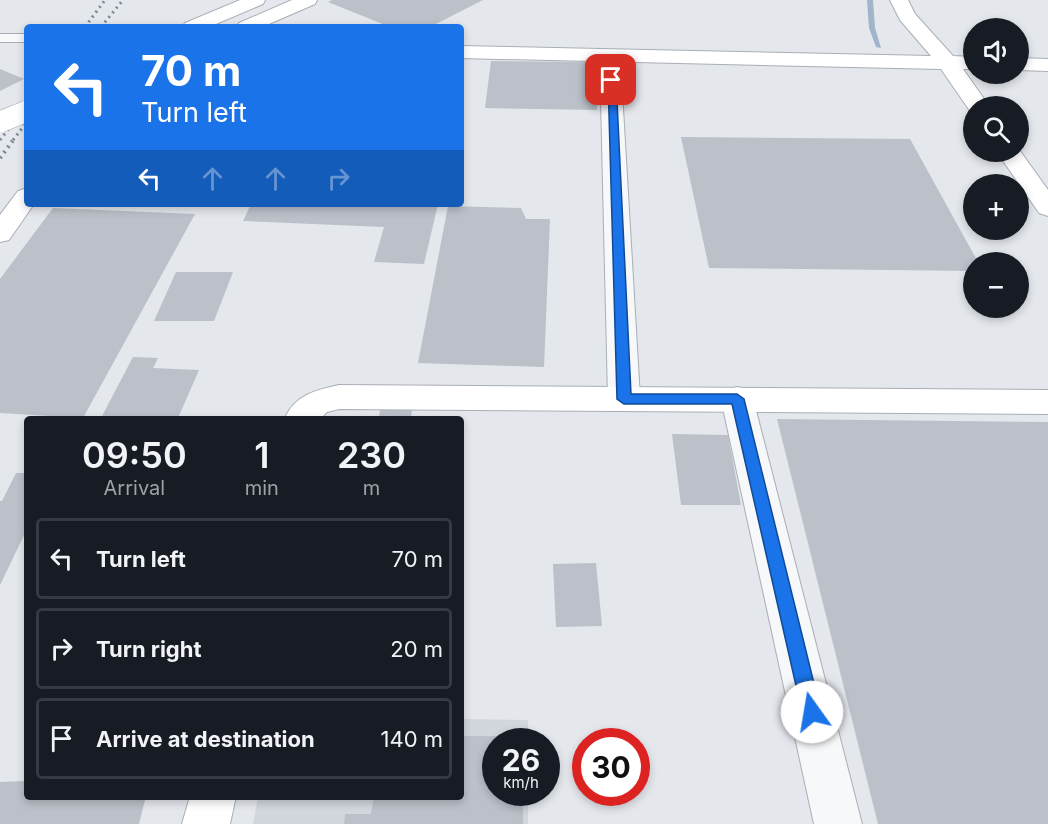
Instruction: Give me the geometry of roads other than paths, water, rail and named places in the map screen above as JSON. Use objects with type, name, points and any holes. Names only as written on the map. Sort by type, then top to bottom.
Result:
[{"type":"street","points":[[201,24],[257,5],[283,0]]},
{"type":"street","points":[[253,24],[308,0]]},
{"type":"street","points":[[899,0],[907,16],[947,62],[971,96]]},
{"type":"street","points":[[225,24],[257,5]]},
{"type":"street","points":[[464,52],[610,57],[963,63]]},
{"type":"street","points":[[610,57],[624,399]]},
{"type":"street","points":[[1029,64],[1048,65]]},
{"type":"street","points":[[0,122],[24,112]]},
{"type":"street","points":[[1016,162],[1048,208]]},
{"type":"street","points":[[0,234],[24,200]]},
{"type":"street","points":[[303,416],[317,402],[339,396],[1048,402]]},
{"type":"street","points":[[737,399],[838,824]]},
{"type":"street","points":[[206,824],[212,800]]},
{"type":"lane","points":[[0,38],[24,38]]},
{"type":"waterway","points":[[870,0],[872,28],[879,47]]},
{"type":"railway","points":[[87,24],[105,0]]},
{"type":"railway","points":[[103,24],[123,0]]},
{"type":"railway","points":[[0,140],[24,109]]},
{"type":"railway","points":[[13,140],[24,126]]},
{"type":"railway","points":[[0,158],[14,139]]}]
